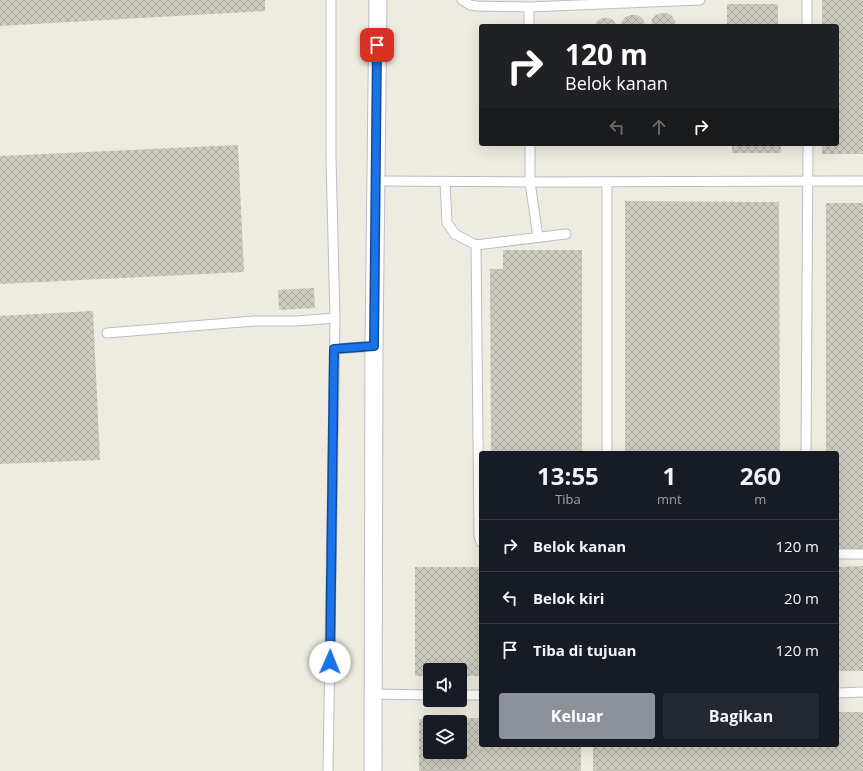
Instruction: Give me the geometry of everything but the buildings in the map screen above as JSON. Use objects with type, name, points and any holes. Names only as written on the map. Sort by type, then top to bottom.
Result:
[{"type":"street","points":[[373,771],[374,346],[378,0]]},
{"type":"lane","points":[[328,771],[335,318],[331,158],[331,0]]},
{"type":"lane","points":[[462,0],[470,5],[476,6],[529,8],[700,0]]},
{"type":"lane","points":[[807,0],[807,24]]},
{"type":"lane","points":[[529,8],[529,24]]},
{"type":"lane","points":[[530,146],[530,182],[538,237]]},
{"type":"lane","points":[[806,451],[808,146]]},
{"type":"lane","points":[[376,181],[863,181]]},
{"type":"lane","points":[[445,182],[447,223],[456,234],[476,245],[566,234]]},
{"type":"lane","points":[[607,182],[607,451]]},
{"type":"lane","points":[[476,245],[479,536]]},
{"type":"lane","points":[[108,333],[254,321],[297,321],[335,318]]},
{"type":"lane","points":[[334,349],[374,346]]},
{"type":"lane","points":[[839,554],[863,554]]},
{"type":"lane","points":[[839,693],[863,692]]},
{"type":"lane","points":[[373,694],[423,695]]},
{"type":"lane","points":[[467,695],[479,695]]},
{"type":"route","points":[[330,662],[334,349],[374,346],[377,45]]}]
